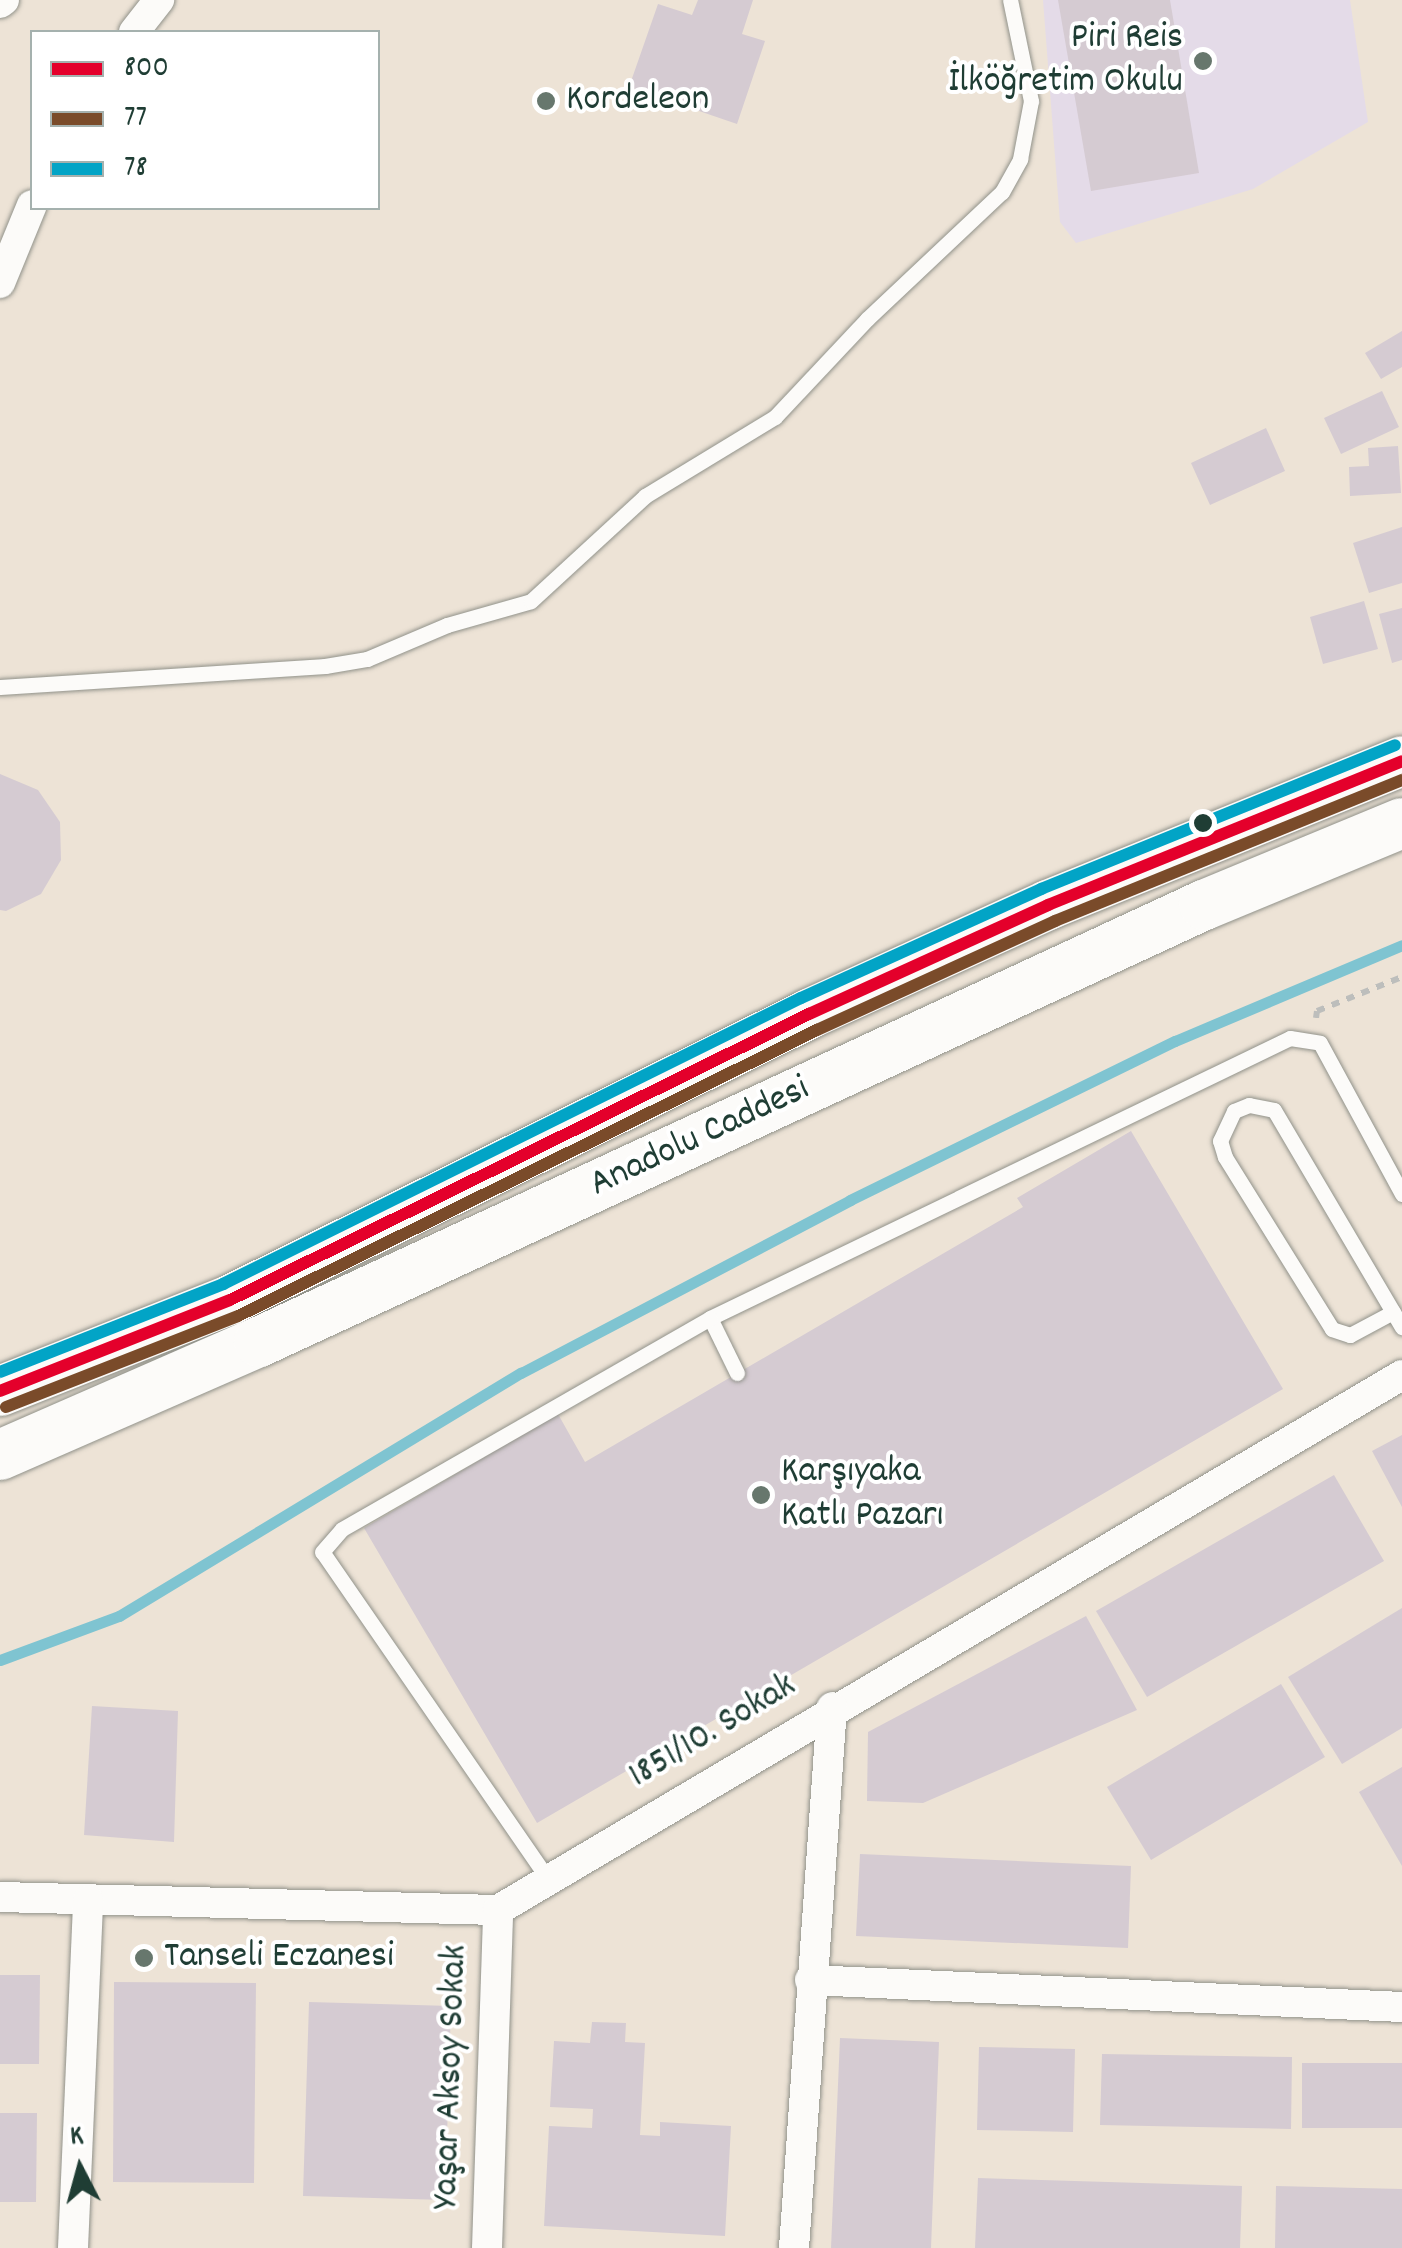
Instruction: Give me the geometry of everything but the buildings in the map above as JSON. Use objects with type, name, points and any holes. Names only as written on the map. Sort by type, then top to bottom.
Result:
[{"type":"highway","name":"Anadolu Caddesi","points":[[0,1392],[230,1300],[809,1014],[1048,906],[1402,760]]},
{"type":"highway","name":"Anadolu Caddesi","points":[[0,1454],[259,1342],[1204,905],[1402,823]]},
{"type":"street","points":[[136,30],[160,0]]},
{"type":"street","points":[[0,284],[30,210]]},
{"type":"street","name":"1851/10. Sokak","points":[[498,1910],[832,1707],[1402,1375]]},
{"type":"street","points":[[794,2248],[832,1707]]},
{"type":"street","points":[[0,1897],[498,1910]]},
{"type":"street","points":[[72,2248],[88,1900]]},
{"type":"street","name":"Yaşar Aksoy Sokak","points":[[486,2248],[498,1910]]},
{"type":"street","points":[[810,1980],[1402,2007]]},
{"type":"lane","points":[[0,688],[325,666],[367,659],[447,625],[531,601],[645,496],[776,418],[867,318],[1002,192],[1020,160],[1031,101],[1010,0]]},
{"type":"lane","points":[[548,1879],[322,1552],[342,1530],[710,1318],[1290,1038],[1320,1044],[1402,1194]]},
{"type":"lane","points":[[1393,1312],[1350,1335],[1332,1329],[1225,1157],[1220,1142],[1234,1111],[1249,1105],[1274,1110],[1402,1327]]},
{"type":"lane","points":[[710,1318],[737,1373]]},
{"type":"path","points":[[1312,1042],[1316,1011],[1402,977]]},
{"type":"shaded area","name":"Piri Reis İlköğretim Okulu","points":[[1043,0],[1350,0],[1368,122],[1253,189],[1076,243],[1060,222]]},
{"type":"waterway","points":[[0,1660],[119,1616],[521,1373],[850,1200],[1175,1041],[1402,945]]},
{"type":"transit line","name":"78","points":[[0,1372],[223,1284],[801,998],[1041,889],[1395,745]]},
{"type":"transit line","name":"800","points":[[0,1391],[230,1300],[809,1014],[1048,905],[1402,761]]},
{"type":"transit line","name":"77","points":[[6,1407],[238,1316],[817,1030],[1055,921],[1402,780]]},
{"type":"place","name":"Piri Reis İlköğretim Okulu","points":[[1203,61]]},
{"type":"place","name":"Kordeleon","points":[[546,101]]},
{"type":"place","name":"Karşıyaka Katlı Pazarı","points":[[761,1495]]},
{"type":"place","name":"Tanseli Eczanesi","points":[[144,1958]]}]
